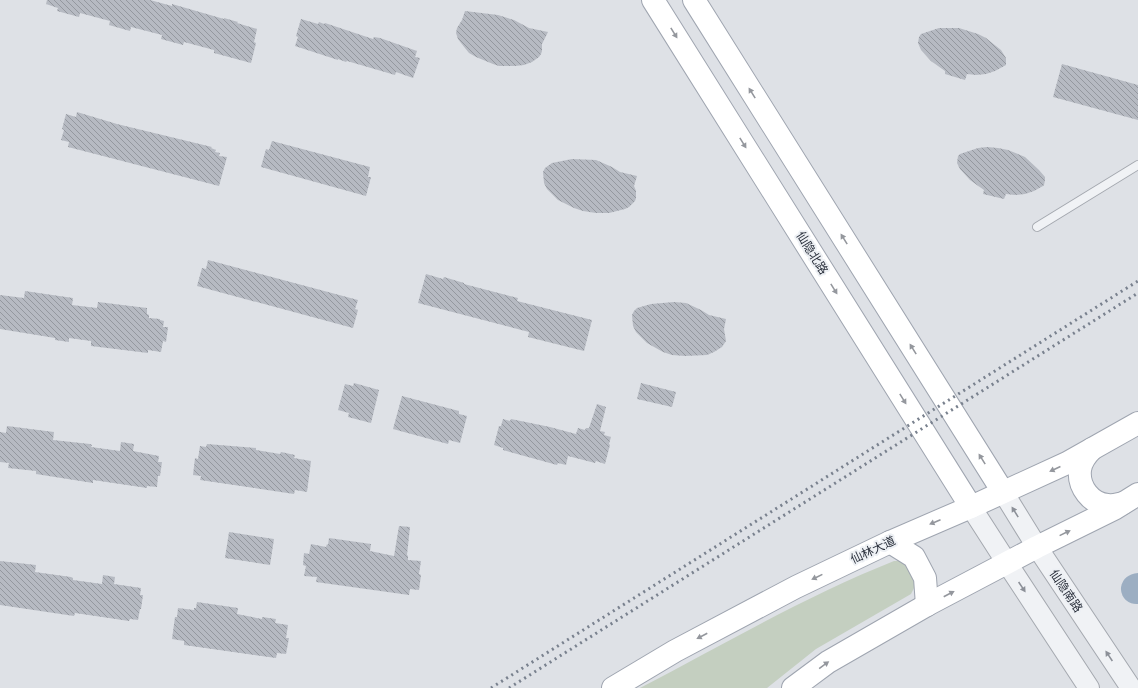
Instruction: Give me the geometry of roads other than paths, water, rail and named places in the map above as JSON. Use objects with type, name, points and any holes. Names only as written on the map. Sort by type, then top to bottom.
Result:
[{"type":"main road","name":"仙隐北路","points":[[653,0],[971,507]]},
{"type":"main road","points":[[694,0],[1003,492]]},
{"type":"main road","name":"仙林大道","points":[[613,688],[675,650],[796,587],[890,542],[1067,463],[1138,423]]},
{"type":"main road","points":[[1092,449],[1086,455],[1080,470],[1082,487],[1087,494],[1092,499],[1107,505],[1115,505],[1130,499]]},
{"type":"main road","points":[[793,688],[828,662],[927,605],[1037,547],[1114,509],[1130,499]]},
{"type":"main road","points":[[890,542],[914,557],[925,578],[927,605]]},
{"type":"street","name":"仙隐南路","points":[[1003,492],[1037,547],[1131,688]]},
{"type":"street","points":[[971,507],[1089,688]]},
{"type":"lane","points":[[1037,227],[1138,165]]},
{"type":"railway","points":[[491,688],[1138,281]]},
{"type":"railway","points":[[509,688],[1138,293]]}]
